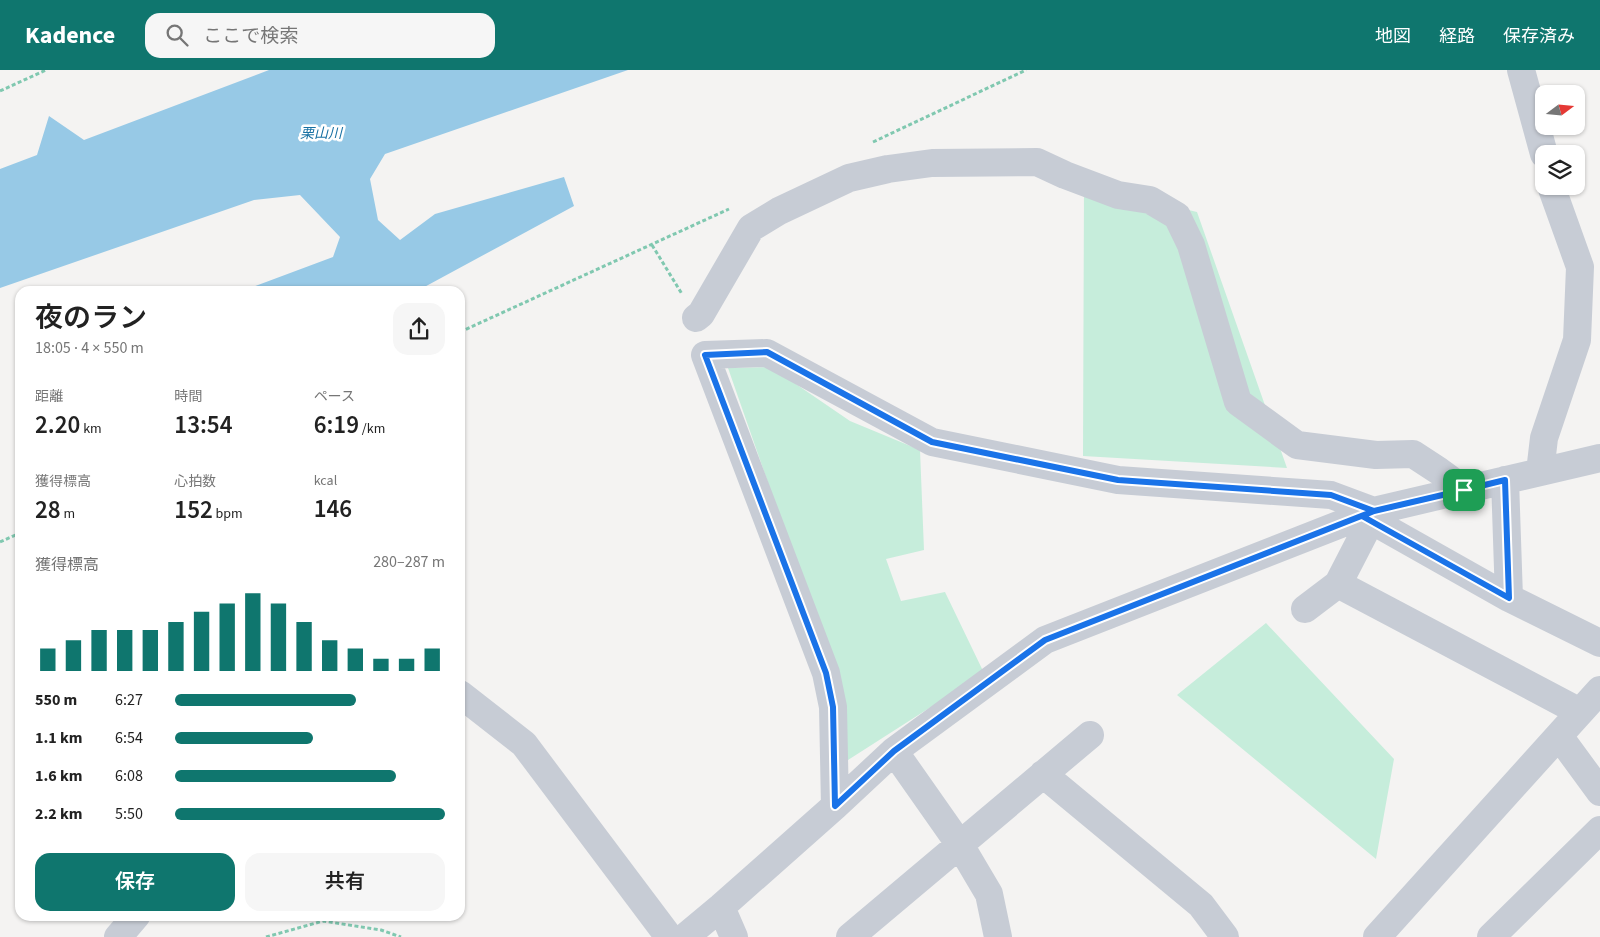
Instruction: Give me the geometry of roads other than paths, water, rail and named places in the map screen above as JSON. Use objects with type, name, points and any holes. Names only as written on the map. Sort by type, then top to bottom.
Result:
[{"type":"street","points":[[1521,70],[1542,145]]},
{"type":"street","points":[[696,318],[701,314],[751,228],[779,211],[848,178],[888,169],[932,163],[1037,162],[1064,175],[1118,195],[1150,200],[1177,216],[1191,245],[1238,402],[1257,418],[1297,445],[1376,455],[1413,454],[1439,470],[1464,490]]},
{"type":"street","points":[[1540,472],[1544,438],[1577,340],[1580,267],[1554,195]]},
{"type":"street","points":[[835,806],[833,707],[826,673],[705,355],[767,352],[932,442],[1118,480],[1331,495],[1369,515],[1509,598],[1600,643]]},
{"type":"street","points":[[685,937],[722,907],[894,751],[1045,640],[1369,515],[1464,490],[1600,458]]},
{"type":"street","points":[[1505,480],[1509,598]]},
{"type":"street","points":[[1305,609],[1338,584],[1369,515]]},
{"type":"street","points":[[1338,584],[1580,712]]},
{"type":"street","points":[[1377,937],[1600,690]]},
{"type":"street","points":[[465,698],[524,744],[669,937]]},
{"type":"street","points":[[850,937],[1090,735]]},
{"type":"street","points":[[1559,736],[1600,792]]},
{"type":"street","points":[[894,751],[960,845],[989,894],[998,937]]},
{"type":"street","points":[[1043,774],[1201,905],[1225,937]]},
{"type":"street","points":[[1491,937],[1600,830]]},
{"type":"street","points":[[722,907],[734,937]]},
{"type":"street","points":[[118,937],[132,921]]},
{"type":"water","name":"栗山川","points":[[269,70],[628,70],[385,154],[370,179],[378,220],[400,240],[435,214],[564,177],[574,206],[426,286],[255,286],[333,257],[340,237],[300,195],[254,200],[0,288],[0,169],[37,155],[49,116],[84,140]]}]
